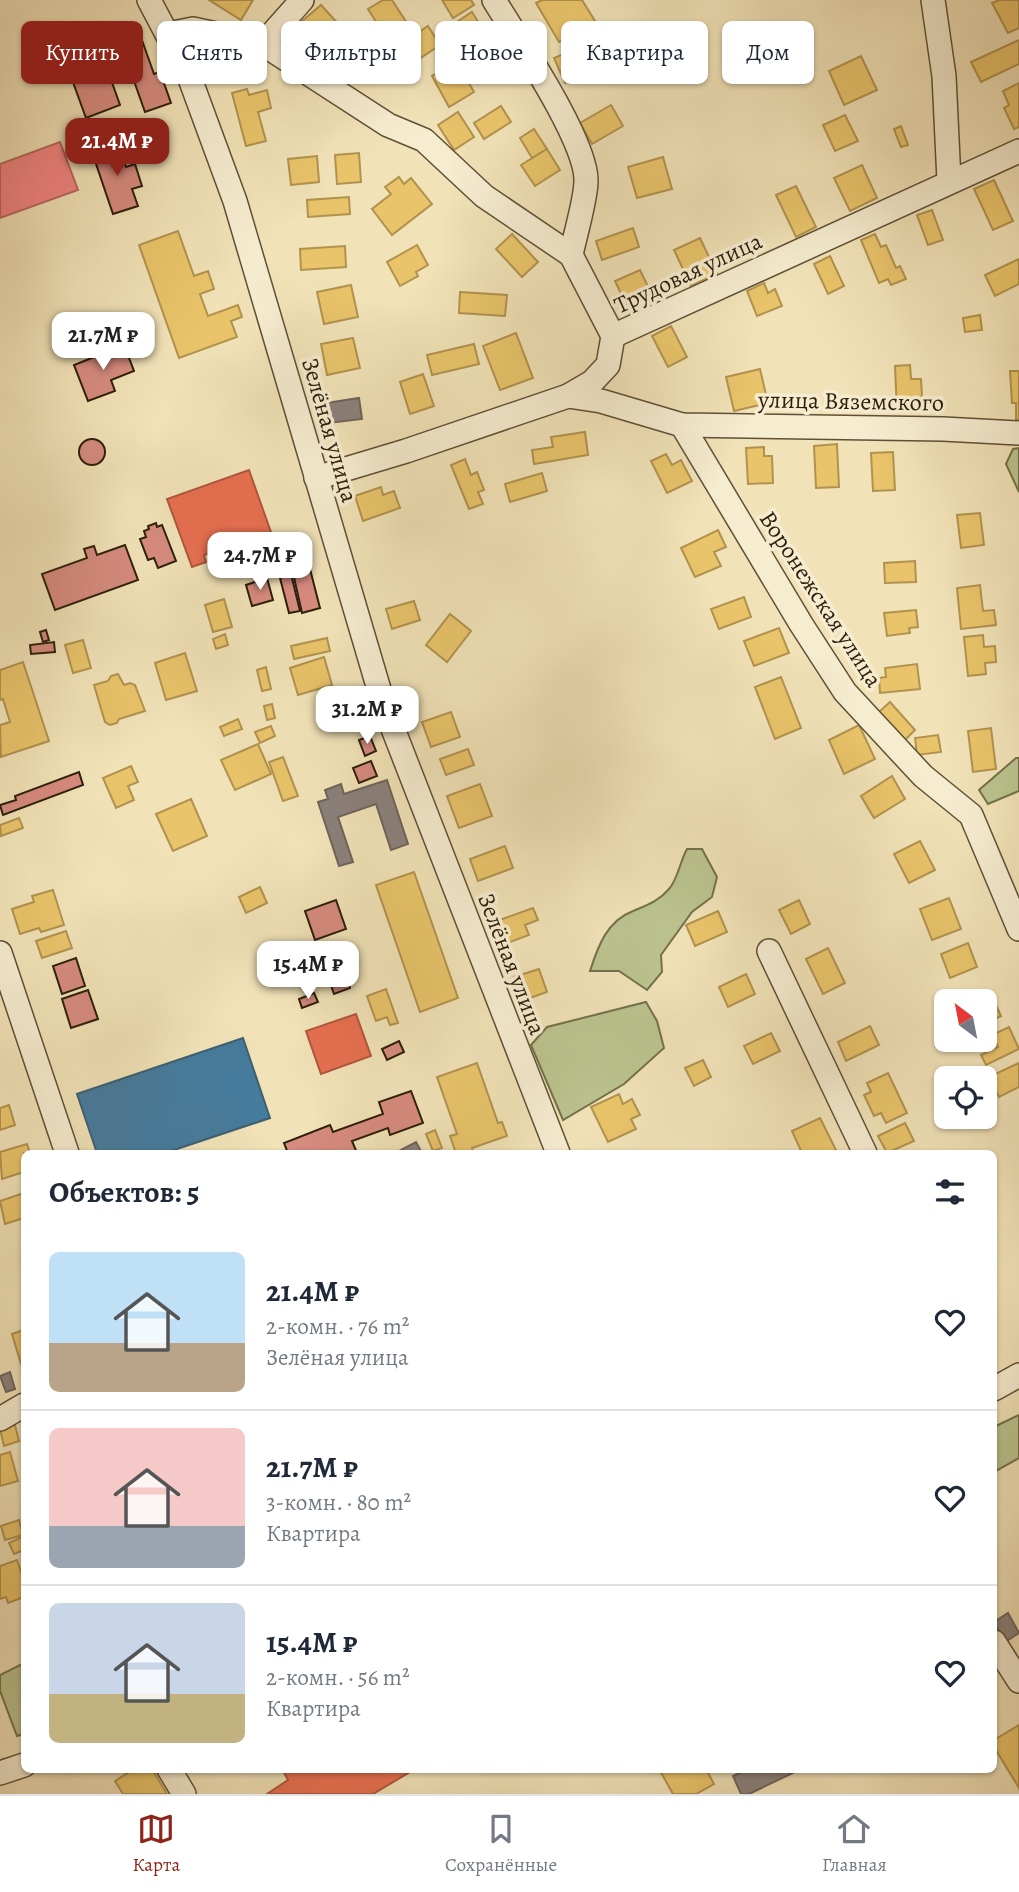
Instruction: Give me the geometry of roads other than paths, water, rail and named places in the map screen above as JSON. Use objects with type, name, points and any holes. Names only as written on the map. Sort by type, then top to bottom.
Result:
[{"type":"street","name":"Зелёная улица","points":[[149,0],[161,21]]},
{"type":"street","points":[[267,39],[302,0]]},
{"type":"street","points":[[494,0],[562,115],[580,153],[587,180],[571,255]]},
{"type":"street","points":[[933,0],[944,76],[949,181]]},
{"type":"street","name":"Трудовая улица","points":[[267,47],[388,125],[424,140],[484,196],[571,255],[613,336],[1019,150]]},
{"type":"street","name":"Зелёная улица","points":[[192,84],[228,178],[383,703],[557,1150]]},
{"type":"street","points":[[316,478],[406,451],[568,396],[592,382],[608,365],[613,336]]},
{"type":"street","name":"улица Вяземского","points":[[568,396],[601,401],[682,425],[943,429],[1019,433]]},
{"type":"street","name":"Воронежская улица","points":[[682,425],[801,624],[845,692],[923,776],[971,815],[1019,929]]},
{"type":"street","points":[[769,951],[863,1150]]},
{"type":"street","points":[[0,953],[66,1150]]},
{"type":"street","points":[[997,1386],[1019,1375]]},
{"type":"street","points":[[0,1419],[21,1407]]},
{"type":"street","points":[[997,1647],[1019,1681]]},
{"type":"street","points":[[171,1773],[184,1794]]}]
